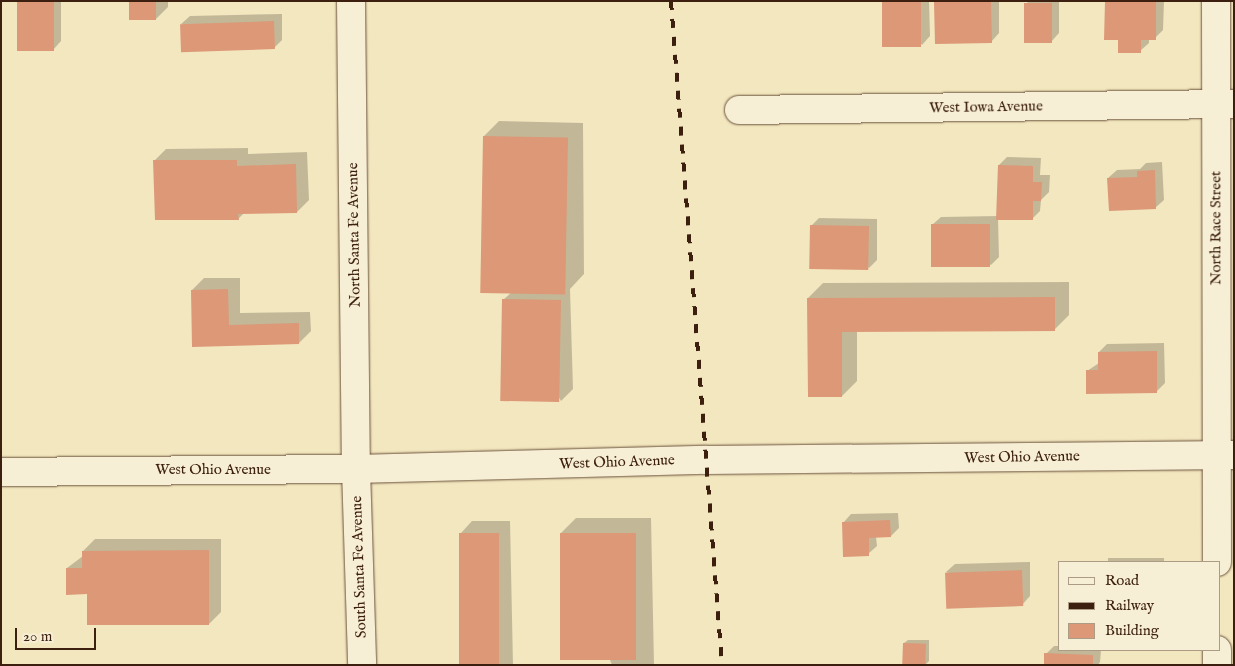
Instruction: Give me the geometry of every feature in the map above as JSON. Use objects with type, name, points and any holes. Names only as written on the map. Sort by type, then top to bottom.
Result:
[{"type":"main road","name":"North Santa Fe Avenue","points":[[351,1],[356,469]]},
{"type":"main road","name":"North Race Street","points":[[1216,1],[1225,104],[1225,455],[1216,561]]},
{"type":"main road","name":"West Iowa Avenue","points":[[739,110],[1225,104]]},
{"type":"main road","name":"West Ohio Avenue","points":[[1,472],[356,469],[706,460],[1225,455]]},
{"type":"main road","name":"South Santa Fe Avenue","points":[[356,469],[362,665]]},
{"type":"main road","points":[[1217,651],[1217,665]]},
{"type":"building","points":[[17,1],[54,1],[54,51],[17,51]]},
{"type":"building","points":[[129,1],[156,1],[156,20],[129,20]]},
{"type":"building","points":[[882,1],[921,1],[921,47],[882,47]]},
{"type":"building","points":[[991,1],[992,43],[935,44],[934,2]]},
{"type":"building","points":[[1105,1],[1156,1],[1156,40],[1141,40],[1141,53],[1118,53],[1118,40],[1104,40]]},
{"type":"building","points":[[1024,3],[1052,3],[1052,43],[1024,43]]},
{"type":"building","points":[[274,21],[275,49],[181,52],[180,24]]},
{"type":"building","points":[[483,136],[568,137],[565,294],[480,293]]},
{"type":"building","points":[[153,160],[237,160],[237,166],[296,164],[297,213],[238,214],[239,220],[155,220]]},
{"type":"building","points":[[998,165],[1033,166],[1033,182],[1042,182],[1041,201],[1033,201],[1033,220],[996,220]]},
{"type":"building","points":[[1155,170],[1156,209],[1109,211],[1107,178],[1137,177],[1137,171]]},
{"type":"building","points":[[931,224],[990,224],[990,267],[931,267]]},
{"type":"building","points":[[810,225],[869,226],[868,270],[809,269]]},
{"type":"building","points":[[228,289],[229,325],[299,323],[299,344],[192,347],[191,290]]},
{"type":"building","points":[[1055,297],[1055,331],[842,332],[842,397],[808,397],[807,298]]},
{"type":"building","points":[[502,299],[561,300],[559,402],[500,401]]},
{"type":"building","points":[[1157,351],[1157,393],[1086,394],[1086,370],[1098,370],[1098,352]]},
{"type":"building","points":[[890,520],[891,537],[869,538],[869,556],[843,557],[842,522]]},
{"type":"building","points":[[459,533],[499,533],[499,665],[459,665]]},
{"type":"building","points":[[560,533],[636,533],[636,660],[560,660]]},
{"type":"building","points":[[209,550],[209,625],[87,625],[87,594],[66,595],[66,568],[82,568],[82,551]]},
{"type":"building","points":[[1022,570],[1023,606],[946,609],[945,573]]},
{"type":"building","points":[[903,643],[926,644],[925,665],[902,665]]},
{"type":"building","points":[[1044,653],[1093,655],[1093,665],[1044,665]]},
{"type":"railway","points":[[671,1],[722,665]]}]
